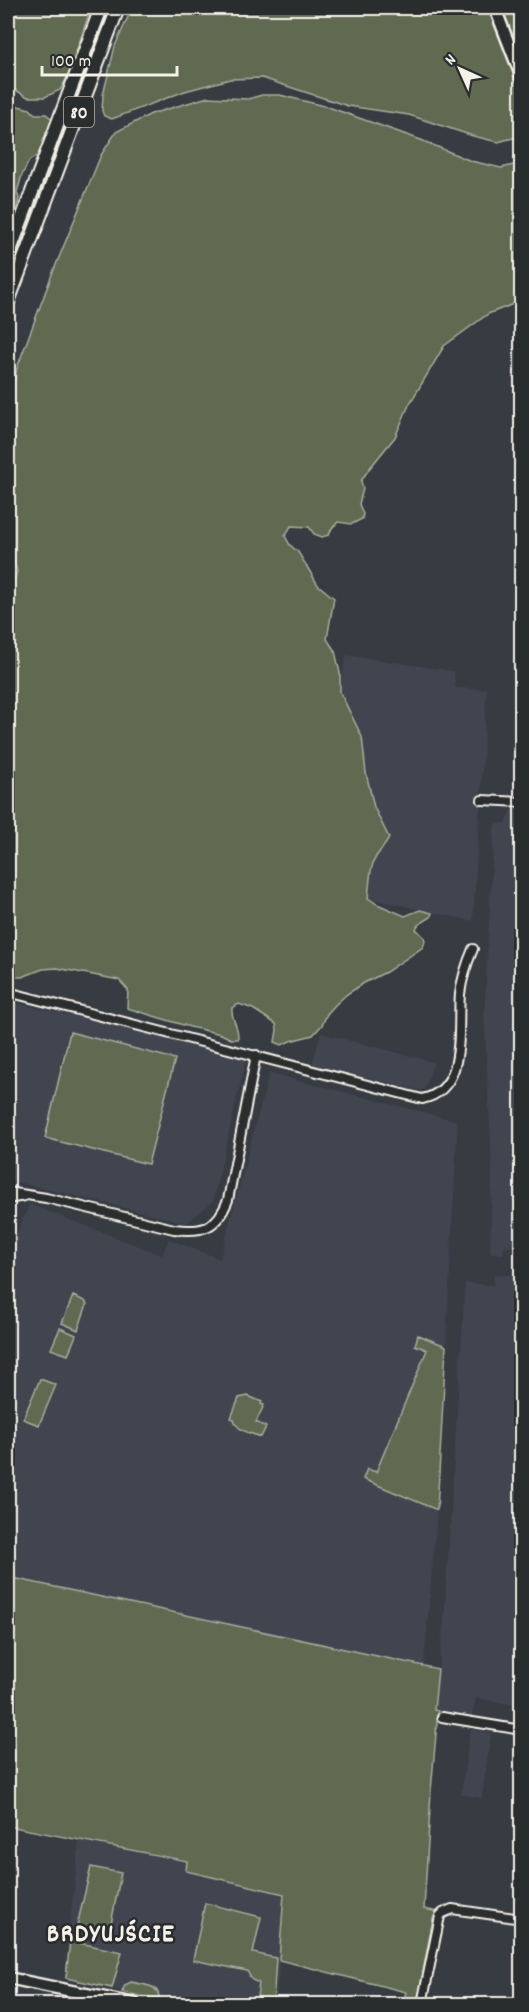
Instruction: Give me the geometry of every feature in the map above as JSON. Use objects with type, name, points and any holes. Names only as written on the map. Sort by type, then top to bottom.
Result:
[{"type":"main road","name":"80","points":[[8,256],[101,8]]},
{"type":"main road","name":"80","points":[[8,302],[118,8]]},
{"type":"street","points":[[495,8],[522,78]]},
{"type":"street","points":[[483,803],[522,802]]},
{"type":"street","points":[[8,992],[414,1098],[431,1097],[444,1087],[455,1067],[460,992],[473,949]]},
{"type":"street","points":[[8,1192],[31,1194],[174,1229],[195,1231],[214,1224],[223,1214],[228,1200],[256,1055]]},
{"type":"street","points":[[8,1199],[31,1194]]},
{"type":"street","points":[[442,1717],[522,1730]]},
{"type":"street","points":[[422,2004],[440,1916],[443,1913],[452,1909],[522,1919]]},
{"type":"street","points":[[8,1978],[135,2004]]},
{"type":"shaded area","points":[[346,655],[454,671],[455,688],[487,689],[473,921],[362,897],[363,737],[340,691]]},
{"type":"shaded area","points":[[513,806],[522,807],[522,1253],[518,1254],[519,1247],[504,1246],[503,1254],[490,1253],[492,1165],[484,1016],[494,825],[506,823]]},
{"type":"shaded area","points":[[8,1001],[247,1056],[213,1201],[187,1223],[8,1180]]},
{"type":"shaded area","points":[[321,1033],[434,1062],[425,1089],[417,1090],[312,1064]]},
{"type":"shaded area","points":[[269,1073],[458,1121],[437,1510],[424,1666],[8,1577],[8,1255],[29,1204],[162,1255],[169,1239],[220,1259]]},
{"type":"shaded area","points":[[494,1274],[521,1276],[521,1706],[476,1698],[472,1715],[434,1710],[444,1619],[465,1283],[493,1285]]},
{"type":"shaded area","points":[[470,1729],[491,1733],[482,1798],[461,1794]]},
{"type":"shaded area","points":[[79,1841],[187,1861],[186,1871],[284,1894],[276,2004],[179,2004],[64,1979]]},
{"type":"green space","points":[[8,8],[91,8],[68,76],[60,90],[45,97],[28,97],[8,86]]},
{"type":"green space","points":[[106,8],[113,8],[77,101],[72,103]]},
{"type":"green space","points":[[132,8],[489,8],[521,94],[521,136],[498,142],[409,115],[348,106],[262,78],[230,79],[185,91],[112,119],[104,116],[102,111],[103,95],[115,46]]},
{"type":"green space","points":[[499,8],[521,8],[521,51],[507,33]]},
{"type":"green space","points":[[262,95],[280,95],[328,107],[421,140],[471,161],[501,168],[522,163],[521,301],[488,314],[444,346],[409,405],[395,437],[361,481],[363,489],[359,504],[363,514],[362,519],[352,524],[338,522],[329,535],[322,537],[314,534],[309,527],[291,526],[285,536],[298,552],[318,585],[334,598],[327,639],[335,651],[340,673],[340,692],[362,737],[366,773],[374,807],[389,838],[375,858],[370,875],[368,898],[405,916],[420,910],[432,913],[431,917],[418,925],[416,929],[424,937],[423,947],[386,972],[347,994],[327,1014],[322,1025],[313,1035],[282,1045],[275,1042],[276,1024],[253,1009],[239,1004],[232,1008],[238,1039],[231,1039],[221,1034],[127,1008],[128,990],[119,980],[57,968],[43,969],[22,977],[8,977],[8,600],[17,571],[8,544],[8,410],[17,368],[101,155],[116,132],[151,114],[208,97],[248,99]]},
{"type":"green space","points":[[8,99],[18,106],[30,109],[35,114],[46,114],[51,118],[53,125],[40,154],[29,161],[22,175],[17,192],[19,198],[17,208],[8,221]]},
{"type":"green space","points":[[64,120],[68,126],[8,287],[8,270]]},
{"type":"green space","points":[[70,1032],[175,1059],[148,1164],[45,1138]]},
{"type":"green space","points":[[73,1296],[87,1304],[78,1330],[62,1323]]},
{"type":"green space","points":[[60,1328],[76,1335],[68,1355],[51,1349]]},
{"type":"green space","points":[[418,1335],[446,1346],[437,1510],[363,1479],[367,1469],[376,1472],[427,1350],[415,1345]]},
{"type":"green space","points":[[40,1379],[56,1385],[39,1425],[23,1419]]},
{"type":"green space","points":[[248,1396],[264,1405],[256,1422],[266,1427],[261,1437],[241,1429],[231,1418],[239,1398]]},
{"type":"green space","points":[[8,1577],[438,1669],[434,1710],[438,1711],[424,1909],[438,1912],[433,1918],[417,2004],[403,2004],[406,1992],[279,1960],[284,1894],[186,1871],[187,1861],[8,1826]]},
{"type":"green space","points":[[91,1867],[121,1873],[109,1934],[77,1926]]},
{"type":"green space","points":[[205,1903],[261,1917],[253,1953],[276,1958],[273,2004],[256,2004],[259,1983],[252,1980],[247,1971],[193,1960]]},
{"type":"green space","points":[[70,1941],[122,1952],[112,1988],[66,1978]]},
{"type":"green space","points":[[131,1982],[154,1988],[159,1995],[159,2000],[122,1992],[125,1985]]},
{"type":"district","name":"BRDYUJŚCIE","points":[[111,1932]]}]
